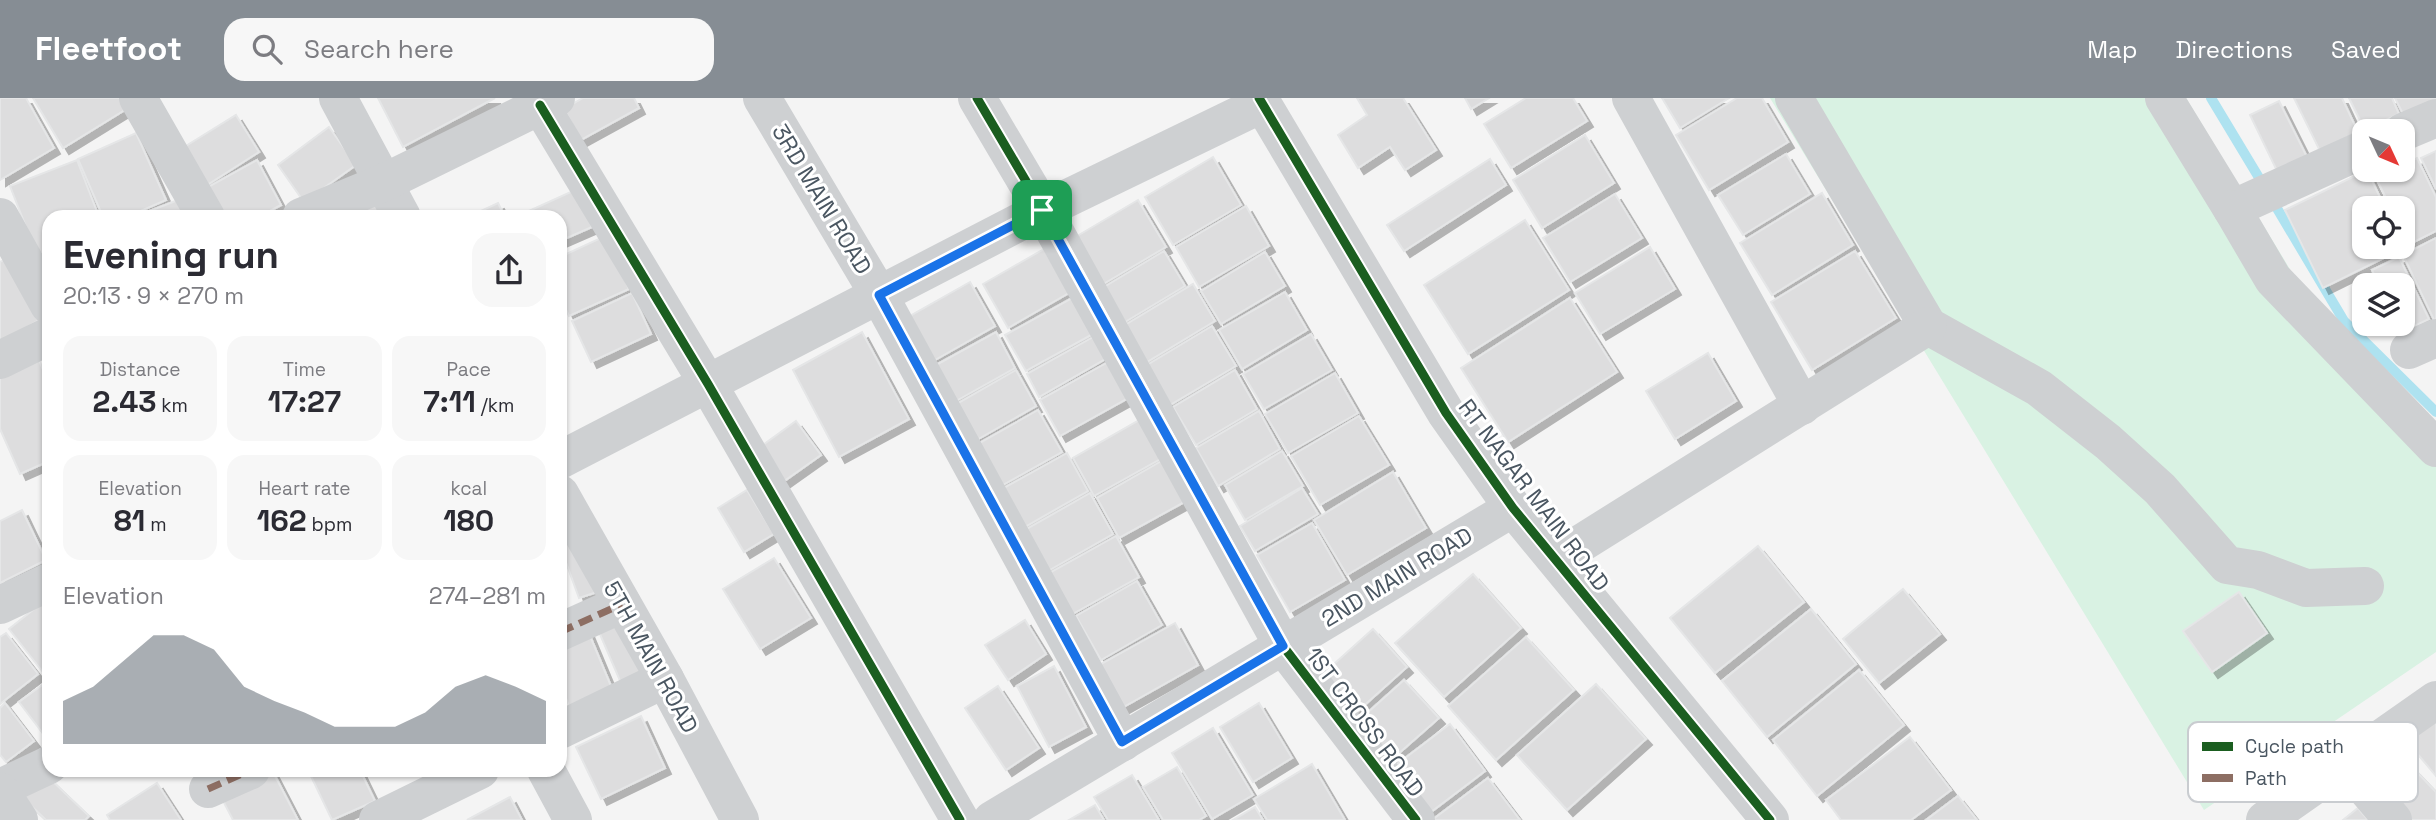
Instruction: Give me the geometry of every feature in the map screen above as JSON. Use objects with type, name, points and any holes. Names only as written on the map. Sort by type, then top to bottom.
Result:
[{"type":"street","points":[[138,98],[202,210]]},
{"type":"street","points":[[338,98],[398,210]]},
{"type":"street","name":"3RD MAIN ROAD","points":[[762,98],[879,295],[1122,742]]},
{"type":"street","name":"1ST CROSS ROAD","points":[[977,98],[1042,210],[1283,646],[1416,820]]},
{"type":"street","points":[[1631,98],[1802,406]]},
{"type":"street","points":[[1794,98],[1928,326],[2039,388],[2108,442],[2160,489],[2227,565],[2258,570],[2306,588],[2365,586]]},
{"type":"street","points":[[2164,98],[2267,193],[2273,279],[2436,447]]},
{"type":"street","points":[[567,456],[1042,210],[1261,101]]},
{"type":"street","name":"RT NAGAR MAIN ROAD","points":[[1261,101],[1446,413],[1513,508],[1770,820]]},
{"type":"street","points":[[318,210],[383,183],[548,102],[960,820]]},
{"type":"street","points":[[2415,127],[2436,118]]},
{"type":"street","points":[[2267,193],[2352,154]]},
{"type":"street","points":[[5,238],[42,294]]},
{"type":"street","points":[[1556,559],[1928,326]]},
{"type":"street","points":[[0,360],[42,339]]},
{"type":"street","name":"2ND MAIN ROAD","points":[[992,820],[1513,508]]},
{"type":"street","name":"5TH MAIN ROAD","points":[[567,516],[665,679],[740,820]]},
{"type":"street","points":[[0,605],[42,585]]},
{"type":"street","points":[[567,629],[622,604]]},
{"type":"street","points":[[567,727],[665,679]]},
{"type":"street","points":[[2405,722],[2436,700]]},
{"type":"street","points":[[19,820],[0,790],[42,769]]},
{"type":"street","points":[[208,789],[235,777]]},
{"type":"street","points":[[379,820],[466,777]]},
{"type":"street","points":[[550,777],[573,820]]},
{"type":"street","points":[[2265,820],[2291,802]]},
{"type":"street","points":[[2378,802],[2393,820]]},
{"type":"green space","points":[[1770,98],[2186,98],[2325,327],[2436,450],[2436,652],[2333,722],[2188,722],[2188,784]]},
{"type":"green space","points":[[2199,802],[2216,802],[2204,810]]},
{"type":"building","points":[[0,98],[26,98],[54,148],[0,180]]},
{"type":"building","points":[[33,98],[121,98],[128,108],[63,148]]},
{"type":"building","points":[[378,98],[495,98],[403,147]]},
{"type":"building","points":[[583,98],[634,98],[639,108],[581,140],[564,109]]},
{"type":"building","points":[[1357,98],[1403,98],[1436,150],[1405,170],[1390,147],[1358,168],[1338,135],[1367,115]]},
{"type":"building","points":[[1465,98],[1489,98],[1471,109]]},
{"type":"building","points":[[1526,98],[1573,98],[1587,121],[1511,168],[1484,124]]},
{"type":"building","points":[[1662,98],[1729,98],[1680,128]]},
{"type":"building","points":[[1737,98],[1762,98],[1788,142],[1709,190],[1676,135]]},
{"type":"building","points":[[2294,98],[2342,98],[2352,119],[2352,135],[2320,151]]},
{"type":"building","points":[[2349,98],[2392,98],[2399,114],[2388,119],[2360,119]]},
{"type":"building","points":[[2395,98],[2436,98],[2436,101],[2404,116]]},
{"type":"building","points":[[2279,101],[2308,159],[2278,173],[2250,115]]},
{"type":"building","points":[[236,115],[259,152],[204,187],[181,149]]},
{"type":"building","points":[[329,127],[356,165],[304,202],[278,165]]},
{"type":"building","points":[[136,133],[166,200],[143,210],[100,210],[78,159]]},
{"type":"building","points":[[1585,135],[1614,183],[1542,228],[1513,180]]},
{"type":"building","points":[[2436,151],[2436,189],[2421,158]]},
{"type":"building","points":[[1786,154],[1810,194],[1743,235],[1718,195]]},
{"type":"building","points":[[1213,157],[1241,205],[1173,245],[1145,197]]},
{"type":"building","points":[[2417,158],[2436,197],[2436,231],[2415,242],[2415,196],[2385,196],[2378,182],[2415,182]]},
{"type":"building","points":[[1490,159],[1506,185],[1404,251],[1387,225]]},
{"type":"building","points":[[77,160],[96,210],[42,210],[42,253],[37,255],[10,186]]},
{"type":"building","points":[[257,160],[281,205],[272,210],[214,210],[203,190]]},
{"type":"building","points":[[2352,177],[2352,182],[2373,182],[2379,196],[2352,196],[2352,259],[2382,259],[2323,288],[2285,210]]},
{"type":"building","points":[[575,190],[592,227],[567,238],[567,210],[531,210]]},
{"type":"building","points":[[1822,193],[1853,245],[1772,295],[1740,243]]},
{"type":"building","points":[[1615,194],[1642,238],[1570,282],[1543,238]]},
{"type":"building","points":[[377,196],[383,210],[343,210]]},
{"type":"building","points":[[178,200],[182,210],[152,210]]},
{"type":"building","points":[[1138,200],[1166,247],[1095,289],[1067,242]]},
{"type":"building","points":[[498,203],[502,210],[483,210]]},
{"type":"building","points":[[1246,206],[1269,246],[1199,287],[1176,247]]},
{"type":"building","points":[[1525,220],[1569,290],[1468,354],[1424,285]]},
{"type":"building","points":[[605,236],[629,289],[569,316],[567,254]]},
{"type":"building","points":[[2436,238],[2436,322],[2415,280],[2415,273],[2412,273],[2405,259],[2415,259],[2415,249]]},
{"type":"building","points":[[1650,247],[1675,289],[1600,334],[1575,293]]},
{"type":"building","points":[[1044,249],[1069,293],[1008,328],[983,284]]},
{"type":"building","points":[[1164,251],[1185,286],[1125,322],[1104,287]]},
{"type":"building","points":[[1855,251],[1896,318],[1812,370],[1771,302]]},
{"type":"building","points":[[1265,252],[1285,286],[1221,324],[1201,291]]},
{"type":"building","points":[[16,253],[42,301],[42,318],[0,343],[0,262]]},
{"type":"building","points":[[2400,259],[2407,273],[2373,273],[2372,270]]},
{"type":"building","points":[[970,282],[995,326],[928,364],[903,320]]},
{"type":"building","points":[[1193,284],[1215,321],[1147,362],[1125,325]]},
{"type":"building","points":[[2415,290],[2429,319],[2415,326]]},
{"type":"building","points":[[1285,292],[1307,330],[1242,369],[1219,330]]},
{"type":"building","points":[[632,293],[651,334],[591,362],[572,321]]},
{"type":"building","points":[[1072,298],[1093,334],[1026,371],[1005,335]]},
{"type":"building","points":[[1570,298],[1617,372],[1508,442],[1461,368]]},
{"type":"building","points":[[1212,326],[1236,366],[1170,405],[1147,365]]},
{"type":"building","points":[[862,332],[909,419],[839,457],[793,370]]},
{"type":"building","points":[[996,332],[1015,368],[956,401],[936,365]]},
{"type":"building","points":[[1311,334],[1332,370],[1264,409],[1243,374]]},
{"type":"building","points":[[1095,336],[1107,358],[1039,397],[1027,374]]},
{"type":"building","points":[[1708,353],[1736,401],[1675,439],[1646,391]]},
{"type":"building","points":[[39,360],[42,367],[42,464],[20,474],[0,429],[0,377]]},
{"type":"building","points":[[1110,361],[1130,397],[1060,436],[1040,400]]},
{"type":"building","points":[[1016,370],[1036,406],[975,441],[955,405]]},
{"type":"building","points":[[1235,370],[1257,409],[1196,445],[1173,407]]},
{"type":"building","points":[[1335,373],[1358,413],[1288,453],[1265,414]]},
{"type":"building","points":[[1038,410],[1062,452],[1001,486],[978,444]]},
{"type":"building","points":[[1259,411],[1280,449],[1218,486],[1196,448]]},
{"type":"building","points":[[1359,416],[1389,465],[1320,505],[1291,456]]},
{"type":"building","points":[[1143,418],[1164,457],[1094,496],[1073,458]]},
{"type":"building","points":[[796,421],[821,455],[780,484],[756,450]]},
{"type":"building","points":[[1282,451],[1303,486],[1245,520],[1225,485]]},
{"type":"building","points":[[1067,453],[1088,491],[1023,528],[1002,489]]},
{"type":"building","points":[[1165,459],[1188,500],[1119,538],[1097,498]]},
{"type":"building","points":[[1393,472],[1426,528],[1347,575],[1314,520]]},
{"type":"building","points":[[1302,488],[1318,514],[1255,551],[1240,526]]},
{"type":"building","points":[[747,490],[774,534],[744,552],[718,508]]},
{"type":"building","points":[[1090,493],[1113,534],[1048,571],[1025,530]]},
{"type":"building","points":[[22,510],[42,552],[42,562],[0,583],[0,521]]},
{"type":"building","points":[[1312,523],[1345,580],[1290,612],[1257,555]]},
{"type":"building","points":[[1116,536],[1139,577],[1069,616],[1046,575]]},
{"type":"building","points":[[578,538],[597,592],[579,598],[567,565],[567,543]]},
{"type":"building","points":[[1758,546],[1804,602],[1715,673],[1670,618]]},
{"type":"building","points":[[774,558],[811,618],[760,649],[723,589]]},
{"type":"building","points":[[1473,574],[1521,628],[1444,697],[1395,643]]},
{"type":"building","points":[[1137,581],[1162,625],[1101,660],[1076,616]]},
{"type":"building","points":[[1903,589],[1940,634],[1879,683],[1843,639]]},
{"type":"building","points":[[2239,592],[2267,633],[2212,672],[2183,631]]},
{"type":"building","points":[[42,603],[42,671],[9,629]]},
{"type":"building","points":[[1811,609],[1856,664],[1767,737],[1722,681]]},
{"type":"building","points":[[1025,620],[1046,654],[1008,680],[985,645]]},
{"type":"building","points":[[621,623],[646,681],[624,690],[599,632]]},
{"type":"building","points":[[1175,623],[1198,665],[1120,709],[1096,667]]},
{"type":"building","points":[[1373,629],[1407,667],[1349,719],[1315,681]]},
{"type":"building","points":[[588,631],[616,698],[573,716],[567,701],[567,639]]},
{"type":"building","points":[[6,633],[38,674],[0,704],[0,637]]},
{"type":"building","points":[[1526,637],[1574,690],[1496,760],[1448,706]]},
{"type":"building","points":[[1054,666],[1086,727],[1049,747],[1017,686]]},
{"type":"building","points":[[1859,670],[1904,725],[1817,796],[1773,740]]},
{"type":"building","points":[[1404,680],[1439,718],[1390,761],[1356,723]]},
{"type":"building","points":[[1596,684],[1646,739],[1567,810],[1517,755]]},
{"type":"building","points":[[42,685],[42,732],[19,702]]},
{"type":"building","points":[[998,686],[1039,748],[1006,770],[965,708]]},
{"type":"building","points":[[5,703],[34,741],[6,762],[0,755],[0,708]]},
{"type":"building","points":[[1259,703],[1292,758],[1253,782],[1220,727]]},
{"type":"building","points":[[2436,713],[2436,776],[2418,755],[2418,728]]},
{"type":"building","points":[[641,716],[665,768],[601,799],[576,747]]},
{"type":"building","points":[[1450,724],[1485,771],[1427,815],[1392,768]]},
{"type":"building","points":[[1213,728],[1253,795],[1212,819],[1172,753]]},
{"type":"building","points":[[1910,737],[1951,790],[1911,820],[1841,820],[1826,800]]},
{"type":"building","points":[[1312,764],[1345,820],[1267,820],[1254,799]]},
{"type":"building","points":[[1177,767],[1206,816],[1199,820],[1163,820],[1143,787]]},
{"type":"building","points":[[2418,773],[2436,792],[2436,820],[2399,820],[2382,802],[2418,802]]},
{"type":"building","points":[[1132,775],[1159,820],[1108,820],[1094,797]]},
{"type":"building","points":[[44,777],[48,777],[89,816],[85,820],[46,820],[23,798]]},
{"type":"building","points":[[259,777],[276,777],[298,820],[233,820],[221,797]]},
{"type":"building","points":[[311,777],[363,777],[375,801],[332,820]]},
{"type":"building","points":[[1488,778],[1520,820],[1432,820]]},
{"type":"building","points":[[157,783],[181,820],[110,820],[107,815]]},
{"type":"building","points":[[1958,796],[1977,820],[1926,820]]},
{"type":"building","points":[[510,797],[522,820],[467,820]]},
{"type":"building","points":[[1095,805],[1104,820],[1069,820]]},
{"type":"building","points":[[1255,807],[1263,820],[1233,820]]},
{"type":"building","points":[[2358,808],[2368,820],[2343,820]]},
{"type":"waterway","points":[[2211,98],[2264,186]]},
{"type":"waterway","points":[[2272,200],[2344,321],[2436,412]]},
{"type":"marked path","points":[[567,629],[622,604]]},
{"type":"marked path","points":[[208,789],[235,777]]},
{"type":"cycle path","points":[[977,98],[1043,210],[1283,646],[1416,820]]},
{"type":"cycle path","points":[[1259,98],[1446,413],[1513,508],[1770,820]]},
{"type":"cycle path","points":[[540,105],[708,384],[960,820]]},
{"type":"route","points":[[1042,210],[1283,646],[1122,742],[879,295],[1042,210]]}]
